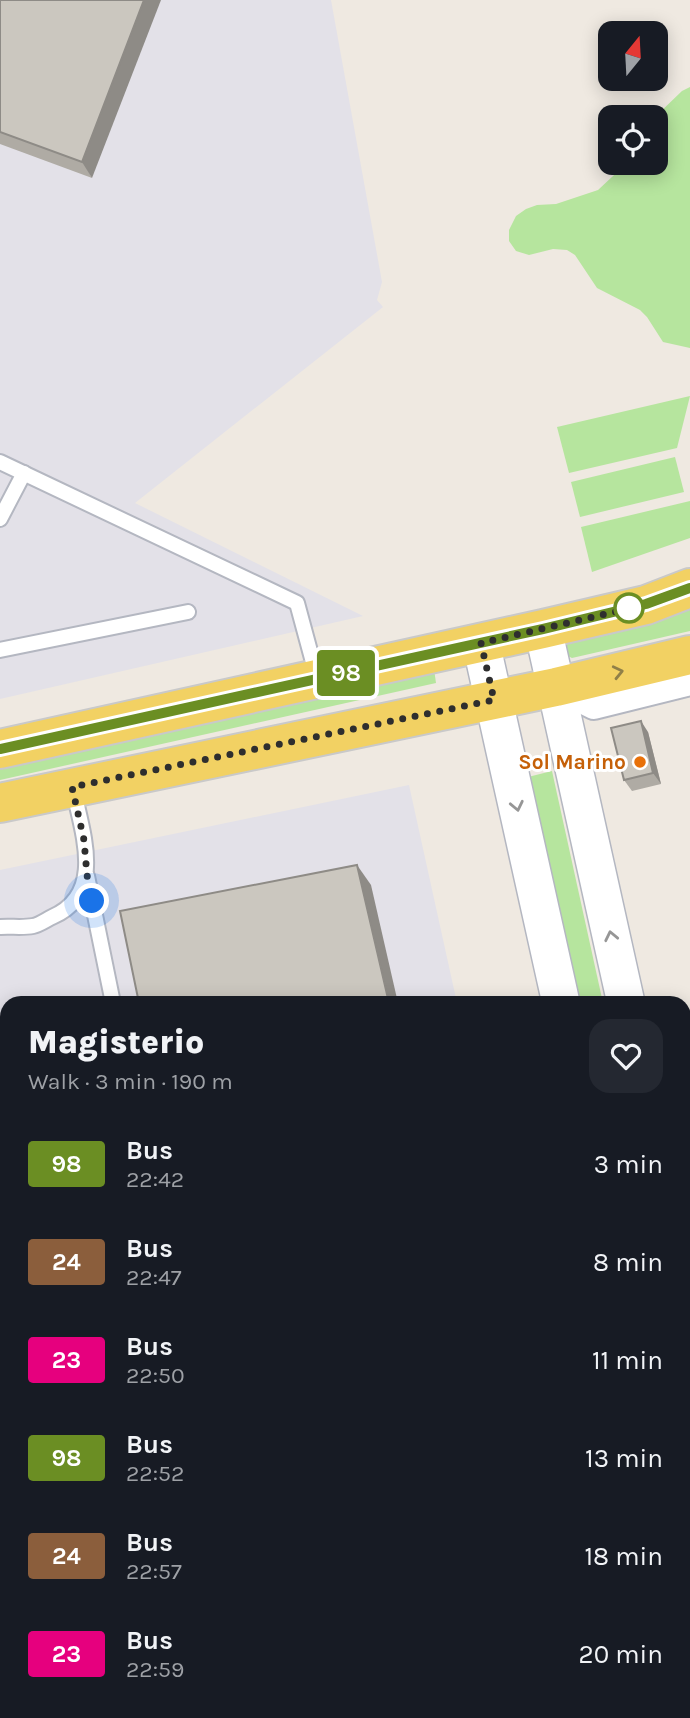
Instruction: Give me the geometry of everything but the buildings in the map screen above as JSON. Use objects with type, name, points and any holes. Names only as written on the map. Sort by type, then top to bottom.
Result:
[{"type":"main road","points":[[0,749],[543,629],[646,604],[690,588]]},
{"type":"main road","points":[[0,803],[555,687],[690,655]]},
{"type":"street","points":[[543,629],[623,996]]},
{"type":"street","points":[[481,643],[559,996]]},
{"type":"street","points":[[555,687],[594,706],[690,682]]},
{"type":"lane","points":[[0,462],[297,603],[317,679]]},
{"type":"lane","points":[[0,519],[24,473]]},
{"type":"lane","points":[[0,650],[188,612]]},
{"type":"lane","points":[[72,787],[112,996]]},
{"type":"lane","points":[[0,927],[34,926],[66,912],[80,896],[87,875]]},
{"type":"shaded area","points":[[0,0],[331,0],[382,282],[377,300],[383,307],[135,503],[363,616],[0,699]]},
{"type":"shaded area","points":[[409,785],[455,996],[0,996],[0,870]]},
{"type":"green space","points":[[690,87],[690,348],[663,342],[640,310],[597,288],[575,255],[567,250],[553,249],[529,255],[516,251],[509,241],[509,230],[516,216],[526,209],[537,205],[556,204],[598,190],[614,175],[668,175],[667,105]]},
{"type":"green space","points":[[690,396],[677,448],[569,473],[557,427]]},
{"type":"green space","points":[[675,457],[684,492],[580,517],[571,482]]},
{"type":"green space","points":[[690,501],[690,538],[592,572],[581,527]]},
{"type":"green space","points":[[690,603],[690,631],[572,658],[563,650],[566,639]]},
{"type":"green space","points":[[433,662],[436,683],[0,780],[0,761]]},
{"type":"green space","points":[[552,771],[601,996],[575,996],[528,777]]},
{"type":"bus line","name":"98","points":[[0,749],[543,629],[646,604],[690,588]]},
{"type":"place","name":"Sol Marino","points":[[640,762]]},
{"type":"route","points":[[92,901],[84,840],[72,787],[494,700],[481,643],[636,607],[629,608]]}]
